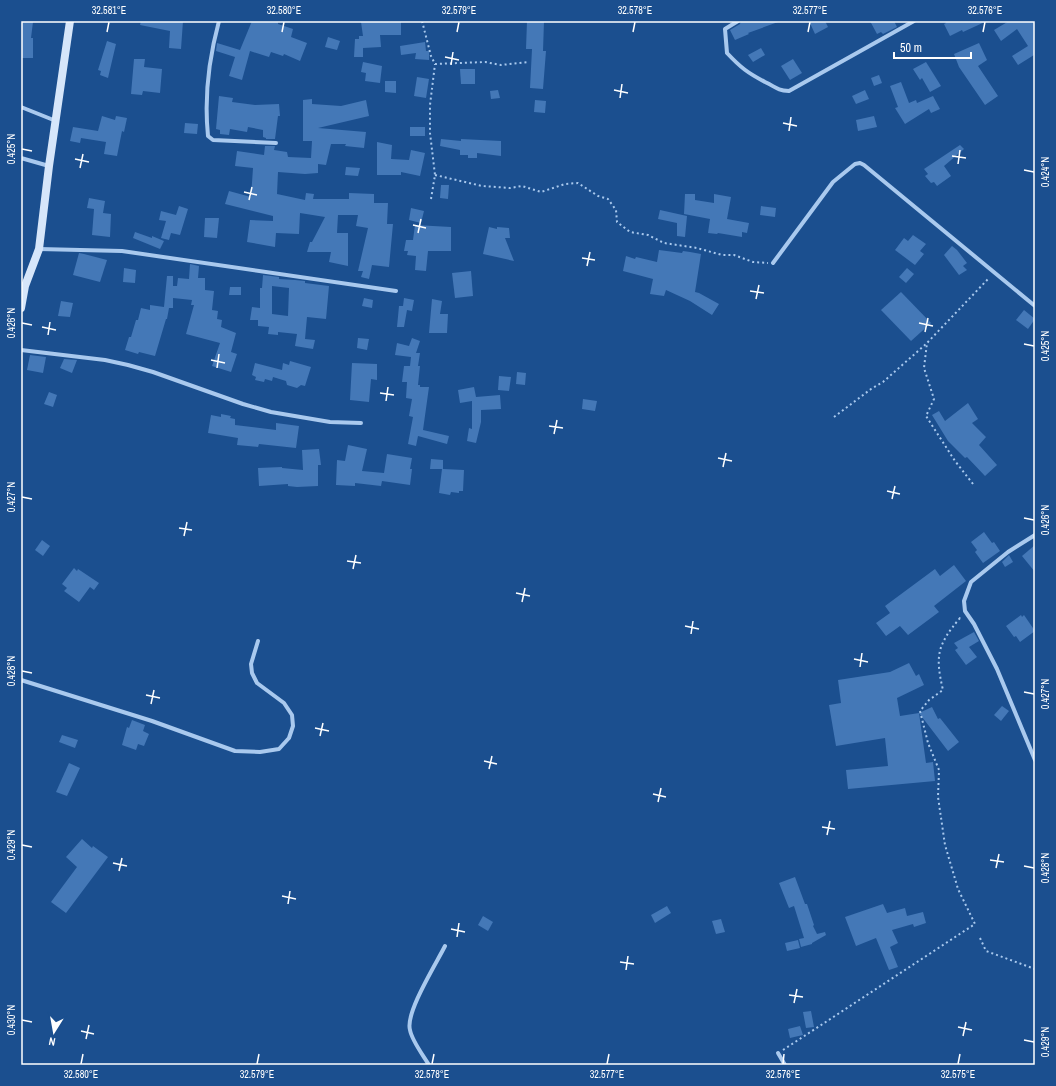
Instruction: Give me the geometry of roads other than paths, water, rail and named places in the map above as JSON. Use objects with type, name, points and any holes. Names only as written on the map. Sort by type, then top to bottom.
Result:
[{"type":"street","points":[[21,308],[25,286],[39,249],[49,166],[70,21]]},
{"type":"street","points":[[218,21],[212,48],[208,80],[206,114],[208,136],[213,140],[276,142]]},
{"type":"street","points":[[738,21],[725,29],[727,53],[742,68],[753,76],[768,83],[778,90],[789,91],[914,21]]},
{"type":"street","points":[[21,107],[56,121]]},
{"type":"street","points":[[21,158],[49,166]]},
{"type":"street","points":[[773,263],[833,182],[851,167],[859,163],[1035,306]]},
{"type":"street","points":[[39,249],[122,251],[396,291]]},
{"type":"street","points":[[21,350],[105,360],[128,365],[271,412],[330,422],[361,423]]},
{"type":"street","points":[[1035,535],[1008,552],[971,582],[964,601],[965,611],[976,628],[997,669],[1035,760]]},
{"type":"street","points":[[21,680],[152,721],[235,751],[260,752],[279,749],[289,738],[293,726],[292,715],[284,704],[257,683],[252,673],[250,664],[258,641]]},
{"type":"street","points":[[429,1065],[410,1031],[409,1024],[414,1006],[445,946]]},
{"type":"street","points":[[778,1053],[785,1065]]}]
